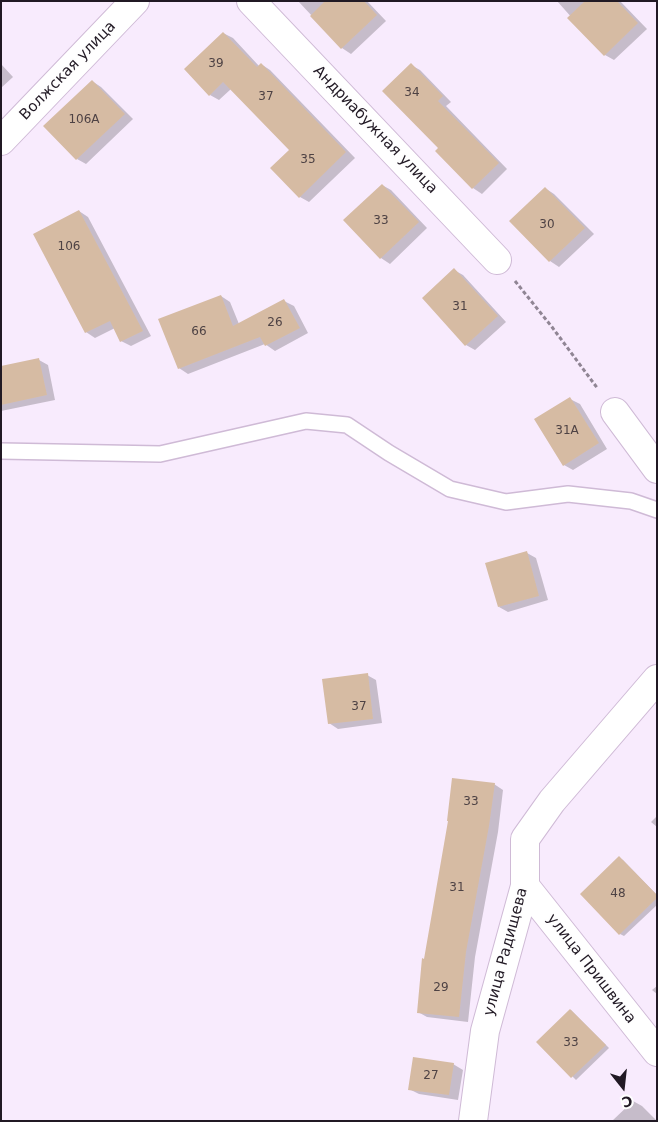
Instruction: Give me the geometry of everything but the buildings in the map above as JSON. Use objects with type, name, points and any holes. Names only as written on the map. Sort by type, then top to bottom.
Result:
[{"type":"street","name":"Волжская улица","points":[[1,141],[135,1]]},
{"type":"street","name":"Андриабужная улица","points":[[251,1],[497,260]]},
{"type":"street","points":[[615,412],[657,468]]},
{"type":"street","name":"улица Радищева","points":[[473,1121],[485,1031],[525,886],[525,839],[552,800],[657,679]]},
{"type":"street","name":"улица Пришвина","points":[[525,886],[657,1052]]},
{"type":"lane","points":[[1,451],[160,454],[306,421],[347,425],[388,453],[450,490],[506,502],[568,494],[631,501],[657,510]]},
{"type":"path","points":[[497,260],[589,376]]}]
